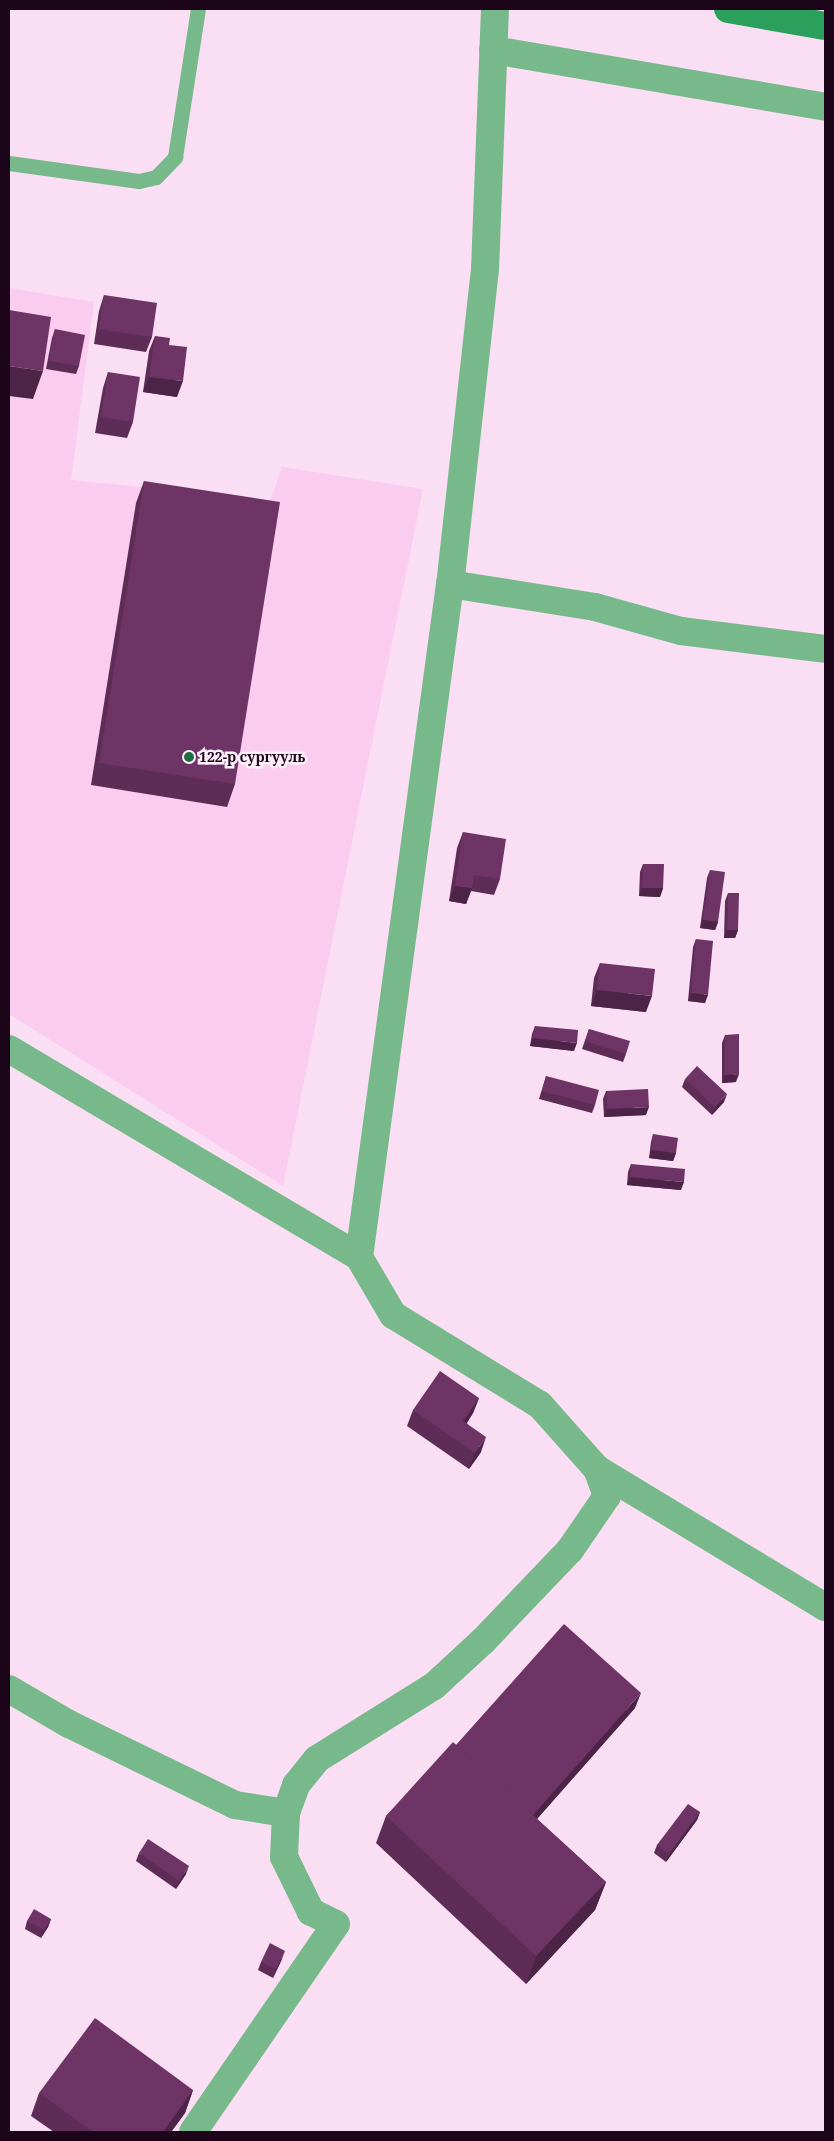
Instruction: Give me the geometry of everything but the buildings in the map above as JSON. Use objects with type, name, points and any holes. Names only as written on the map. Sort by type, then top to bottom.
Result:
[{"type":"main road","points":[[728,9],[825,26]]},
{"type":"street","points":[[359,1257],[450,584],[485,270],[495,9]]},
{"type":"street","points":[[493,50],[825,107]]},
{"type":"street","points":[[450,584],[595,606],[681,631],[825,649]]},
{"type":"street","points":[[9,1049],[359,1257],[393,1315],[540,1405],[597,1469],[825,1608]]},
{"type":"street","points":[[193,2132],[336,1924],[311,1912],[284,1857],[286,1813],[296,1785],[317,1759],[434,1686],[483,1641],[570,1550],[607,1496],[597,1469]]},
{"type":"street","points":[[9,1689],[70,1724],[235,1805],[286,1813]]},
{"type":"lane","points":[[9,164],[139,181],[156,177],[176,156],[198,9]]},
{"type":"shaded area","name":"122-р сургууль","points":[[9,288],[94,302],[71,480],[271,500],[282,467],[423,489],[283,1186],[9,1014]]},
{"type":"place","name":"122-р сургууль","points":[[189,757]]}]
